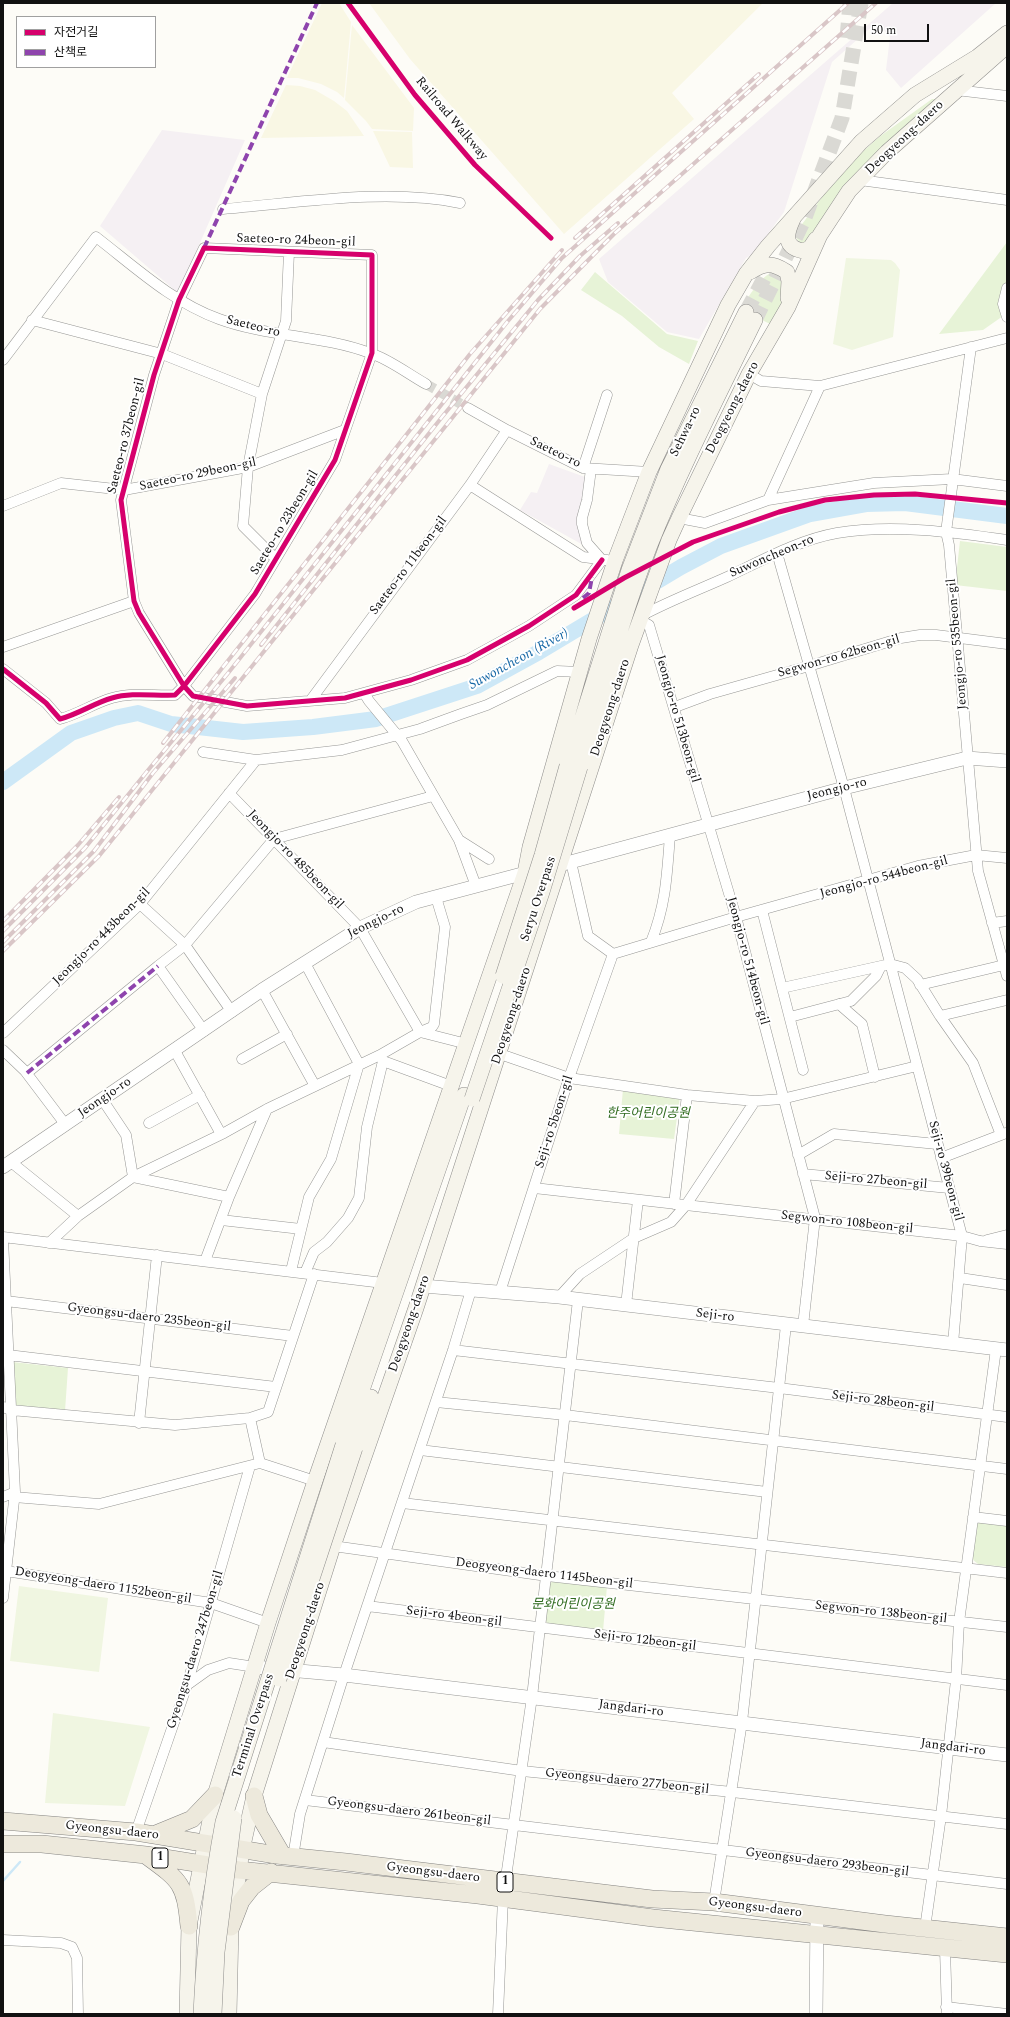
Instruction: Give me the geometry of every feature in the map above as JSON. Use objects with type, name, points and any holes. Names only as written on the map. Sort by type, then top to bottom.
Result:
[{"type":"main road","name":"Deogyeong-daero","points":[[187,2014],[189,1926],[215,1794],[268,1623],[315,1481],[525,873],[530,847],[610,563],[649,472],[728,305],[746,274],[795,215],[861,142],[915,95],[977,57],[1007,33]]},
{"type":"main road","name":"Deogyeong-daero","points":[[573,767],[679,518],[749,374],[788,307],[820,235],[849,191],[888,152],[1007,46]]},
{"type":"main road","points":[[795,215],[787,232],[789,242],[793,247],[803,251],[810,248],[820,235]]},
{"type":"main road","points":[[746,274],[762,264],[777,265],[787,272],[790,282],[788,307]]},
{"type":"main road","name":"Sehwa-ro","points":[[644,554],[668,469],[750,316]]},
{"type":"main road","name":"Deogyeong-daero","points":[[573,767],[609,632],[629,570],[644,554]]},
{"type":"main road","points":[[636,618],[644,554]]},
{"type":"main road","points":[[588,643],[629,570]]},
{"type":"main road","name":"Deogyeong-daero","points":[[229,2014],[231,1927],[242,1850],[254,1796],[333,1546],[423,1286],[500,1054],[566,863],[631,645],[636,618]]},
{"type":"main road","name":"Seryu Overpass","points":[[468,1097],[540,862],[573,767]]},
{"type":"main road","name":"Deogyeong-daero","points":[[349,1446],[468,1097]]},
{"type":"main road","points":[[372,1317],[375,1371]]},
{"type":"main road","points":[[375,1371],[407,1330]]},
{"type":"main road","name":"Terminal Overpass","points":[[201,2014],[204,1953],[212,1881],[223,1822],[349,1446]]},
{"type":"main road","name":"Terminal Overpass","points":[[214,2014],[217,1952],[232,1825],[349,1446]]},
{"type":"main road","points":[[152,1835],[192,1819],[215,1794]]},
{"type":"main road","points":[[254,1796],[259,1815],[288,1856]]},
{"type":"main road","name":"Gyeongsu-daero","points":[[3,1821],[136,1832],[242,1850],[346,1862],[653,1918],[817,1934],[945,1949],[1007,1954]]},
{"type":"main road","name":"Gyeongsu-daero","points":[[3,1844],[42,1844],[146,1856],[239,1870],[504,1890],[714,1902],[1007,1937]]},
{"type":"main road","points":[[146,1856],[178,1880],[187,1901],[189,1926]]},
{"type":"main road","points":[[231,1927],[241,1901],[252,1887],[271,1872]]},
{"type":"street","points":[[956,90],[1007,96]]},
{"type":"street","points":[[860,180],[1007,200]]},
{"type":"street","points":[[223,209],[383,197],[441,199],[460,203]]},
{"type":"street","name":"Saeteo-ro","points":[[32,320],[96,237],[179,300],[218,319],[250,328],[349,346],[372,353],[426,384]]},
{"type":"street","name":"Saeteo-ro 24beon-gil","points":[[179,300],[204,248],[372,255],[372,353]]},
{"type":"street","points":[[276,559],[243,526],[248,466],[262,394],[286,320],[289,252]]},
{"type":"street","points":[[1006,313],[1003,304],[1007,288]]},
{"type":"street","name":"Saeteo-ro 37beon-gil","points":[[179,300],[154,375],[121,500],[134,601],[139,612],[184,686]]},
{"type":"street","points":[[3,360],[32,320],[162,354],[262,394]]},
{"type":"street","points":[[749,374],[761,381],[820,386],[1007,338]]},
{"type":"street","name":"Jeongjo-ro 535beon-gil","points":[[971,347],[952,483],[947,531],[958,638],[967,758],[978,871],[1007,976]]},
{"type":"street","name":"Saeteo-ro 23beon-gil","points":[[184,686],[255,594],[335,460],[372,353]]},
{"type":"street","points":[[768,500],[820,386]]},
{"type":"street","points":[[607,395],[587,468],[587,500],[582,518],[582,524],[587,543],[610,563]]},
{"type":"street","name":"Saeteo-ro","points":[[468,408],[507,430],[587,468],[649,472]]},
{"type":"street","name":"Saeteo-ro 29beon-gil","points":[[3,506],[61,483],[124,490],[248,466],[345,430]]},
{"type":"street","name":"Saeteo-ro 11beon-gil","points":[[310,701],[470,485],[507,430]]},
{"type":"street","points":[[679,518],[705,523],[768,500],[874,483],[952,483],[1007,486]]},
{"type":"street","points":[[470,485],[583,557],[610,563]]},
{"type":"street","name":"Suwoncheon-ro","points":[[636,618],[808,540],[862,530],[947,531],[1007,540]]},
{"type":"street","name":"Seji-ro 39beon-gil","points":[[777,553],[844,788],[868,881],[885,965],[917,1066],[962,1236],[960,1278],[953,1344]]},
{"type":"street","points":[[3,669],[46,703],[60,719],[75,715],[112,698],[130,694],[175,695],[184,686],[193,696],[247,706],[366,697],[466,660],[529,626],[576,595],[610,563]]},
{"type":"street","points":[[3,647],[134,601]]},
{"type":"street","name":"Jeongjo-ro 513beon-gil","points":[[636,618],[649,625],[708,824]]},
{"type":"street","name":"Segwon-ro 62beon-gil","points":[[674,707],[710,694],[901,638],[936,634],[1007,644]]},
{"type":"street","points":[[203,752],[256,760],[342,750],[394,732],[420,729],[487,705],[557,671],[580,672]]},
{"type":"street","points":[[366,697],[402,741],[459,840],[476,886]]},
{"type":"street","name":"Jeongjo-ro","points":[[7,1164],[175,1051],[262,990],[360,928],[416,902],[844,788],[967,758],[1007,761]]},
{"type":"street","name":"Jeongjo-ro 443beon-gil","points":[[3,1033],[140,904],[256,760]]},
{"type":"street","name":"Jeongjo-ro 485beon-gil","points":[[229,792],[360,928],[420,1032]]},
{"type":"street","points":[[26,1072],[185,945],[274,839],[433,796]]},
{"type":"street","name":"Jeongjo-ro 514beon-gil","points":[[708,824],[736,917],[782,1099]]},
{"type":"street","points":[[651,942],[657,926],[666,890],[670,835]]},
{"type":"street","points":[[459,840],[489,859]]},
{"type":"street","name":"Jeongjo-ro 544beon-gil","points":[[736,917],[918,866],[976,855],[1007,858]]},
{"type":"street","points":[[566,863],[588,936],[613,954],[736,917]]},
{"type":"street","points":[[49,1243],[78,1216],[133,1177],[359,1064],[382,1058],[420,1032],[432,1027],[434,1024],[445,927],[436,897]]},
{"type":"street","points":[[140,904],[185,945],[232,1012]]},
{"type":"street","points":[[762,910],[803,1070]]},
{"type":"street","points":[[992,923],[1007,921]]},
{"type":"street","name":"Seji-ro 5beon-gil","points":[[500,1292],[569,1078],[613,954]]},
{"type":"street","points":[[291,1271],[309,1197],[330,1159],[359,1064],[305,963]]},
{"type":"street","points":[[782,988],[885,965],[905,968],[917,979],[940,1016],[973,1063],[1004,1134],[941,1158]]},
{"type":"street","points":[[790,1017],[851,1001],[885,965]]},
{"type":"street","points":[[920,985],[1004,965]]},
{"type":"street","points":[[158,966],[204,1031]]},
{"type":"street","points":[[262,990],[315,1086]]},
{"type":"street","points":[[940,1016],[1007,1000]]},
{"type":"street","points":[[839,1004],[862,1024],[875,1077]]},
{"type":"street","points":[[420,1032],[467,1044]]},
{"type":"street","points":[[242,1059],[286,1034]]},
{"type":"street","name":"Jeongjo-ro","points":[[3,1050],[26,1072],[65,1124]]},
{"type":"street","points":[[175,1051],[221,1134]]},
{"type":"street","points":[[500,1054],[569,1078],[687,1095],[755,1101],[782,1099],[917,1066]]},
{"type":"street","points":[[382,1058],[451,1086]]},
{"type":"street","points":[[7,1409],[139,1423],[175,1425],[250,1418],[268,1412],[293,1336],[310,1273],[314,1252],[327,1242],[348,1218],[359,1198],[367,1127],[382,1058]]},
{"type":"street","points":[[149,1124],[200,1095]]},
{"type":"street","points":[[674,1204],[687,1095]]},
{"type":"street","points":[[102,1099],[126,1135],[133,1177]]},
{"type":"street","name":"Seji-ro 27beon-gil","points":[[782,1099],[815,1218],[803,1326]]},
{"type":"street","points":[[559,1298],[580,1274],[634,1238],[671,1222],[686,1205],[755,1101]]},
{"type":"street","points":[[205,1261],[229,1197],[267,1109]]},
{"type":"street","points":[[798,1155],[834,1134],[937,1144]]},
{"type":"street","points":[[7,1164],[78,1216]]},
{"type":"street","name":"Seji-ro 27beon-gil","points":[[803,1174],[949,1188]]},
{"type":"street","points":[[133,1177],[229,1197]]},
{"type":"street","name":"Segwon-ro 108beon-gil","points":[[534,1188],[815,1218],[962,1236],[980,1241],[1007,1244]]},
{"type":"street","points":[[626,1305],[638,1200]]},
{"type":"street","points":[[221,1220],[301,1229]]},
{"type":"street","points":[[980,1241],[1007,1235]]},
{"type":"street","points":[[3,1598],[14,1494],[7,1409],[8,1355],[3,1238],[310,1273],[384,1283]]},
{"type":"street","points":[[139,1423],[146,1370],[157,1255]]},
{"type":"street","points":[[960,1278],[1007,1285]]},
{"type":"street","name":"Seji-ro","points":[[423,1286],[500,1292],[626,1305],[786,1325],[1001,1349]]},
{"type":"street","points":[[288,1856],[344,1675],[436,1402],[471,1290]]},
{"type":"street","points":[[498,2014],[504,1890],[522,1771],[548,1576],[578,1300]]},
{"type":"street","name":"Gyeongsu-daero 235beon-gil","points":[[6,1301],[293,1336]]},
{"type":"street","points":[[714,1902],[742,1722],[786,1325]]},
{"type":"street","points":[[925,1928],[934,1875],[941,1816],[956,1680],[959,1622],[987,1415],[1001,1349]]},
{"type":"street","points":[[453,1350],[571,1365],[779,1388]]},
{"type":"street","points":[[8,1355],[146,1370],[276,1387]]},
{"type":"street","name":"Seji-ro 28beon-gil","points":[[779,1388],[1007,1418]]},
{"type":"street","points":[[436,1402],[566,1415],[1007,1469]]},
{"type":"street","points":[[250,1418],[260,1463]]},
{"type":"street","points":[[420,1450],[767,1492]]},
{"type":"street","points":[[3,1497],[14,1494],[99,1504],[260,1463],[315,1481]]},
{"type":"street","name":"Gyeongsu-daero 247beon-gil","points":[[136,1832],[187,1685],[250,1466]]},
{"type":"street","points":[[402,1503],[1007,1574]]},
{"type":"street","points":[[973,1517],[1007,1521]]},
{"type":"street","name":"Deogyeong-daero 1145beon-gil","points":[[333,1546],[548,1576],[755,1599]]},
{"type":"street","name":"Deogyeong-daero 1152beon-gil","points":[[6,1571],[211,1604],[268,1623]]},
{"type":"street","name":"Segwon-ro 138beon-gil","points":[[755,1599],[1007,1627]]},
{"type":"street","name":"Seji-ro 4beon-gil","points":[[367,1606],[541,1628]]},
{"type":"street","name":"Seji-ro 12beon-gil","points":[[541,1628],[750,1653]]},
{"type":"street","points":[[750,1653],[956,1680],[1007,1685]]},
{"type":"street","points":[[187,1685],[208,1670],[229,1663],[255,1667]]},
{"type":"street","name":"Jangdari-ro","points":[[255,1667],[344,1675],[1007,1755]]},
{"type":"street","points":[[323,1742],[522,1771]]},
{"type":"street","name":"Gyeongsu-daero 277beon-gil","points":[[522,1771],[732,1792]]},
{"type":"street","points":[[732,1792],[1007,1824]]},
{"type":"street","name":"Gyeongsu-daero 261beon-gil","points":[[305,1800],[514,1825]]},
{"type":"street","points":[[514,1825],[721,1850]]},
{"type":"street","name":"Gyeongsu-daero 293beon-gil","points":[[721,1850],[1007,1884]]},
{"type":"street","points":[[816,2014],[817,1915]]},
{"type":"street","points":[[3,1940],[61,1943],[72,1947],[77,1958],[78,2014]]},
{"type":"street","points":[[945,1949],[946,2010],[1007,2014]]},
{"type":"shaded area","points":[[322,3],[339,3],[351,22],[344,98],[337,92],[321,84],[298,78],[287,78]]},
{"type":"shaded area","points":[[369,3],[763,3],[672,93],[694,119],[564,234],[410,59]]},
{"type":"shaded area","points":[[893,3],[996,3],[901,88],[886,70],[890,37],[877,22],[832,62],[784,212],[754,253],[746,258],[699,339],[667,332],[608,282],[599,259]]},
{"type":"shaded area","points":[[352,25],[414,108],[413,131],[372,129],[345,100]]},
{"type":"shaded area","points":[[286,85],[300,86],[315,90],[334,101],[347,111],[364,136],[261,138]]},
{"type":"shaded area","points":[[162,130],[245,140],[178,293],[100,226]]},
{"type":"shaded area","points":[[373,131],[412,132],[413,168],[390,167]]},
{"type":"shaded area","points":[[549,464],[585,477],[583,500],[577,519],[585,546],[520,510],[531,492],[537,493]]},
{"type":"green space","points":[[932,99],[936,99],[807,244],[800,243],[794,235],[831,185],[860,154],[879,137]]},
{"type":"green space","points":[[1007,242],[1007,284],[1003,316],[983,330],[939,334]]},
{"type":"green space","points":[[846,258],[891,260],[900,270],[893,337],[852,350],[833,344]]},
{"type":"green space","points":[[775,271],[780,272],[787,296],[770,324],[740,309],[764,277]]},
{"type":"green space","points":[[595,272],[667,334],[698,341],[689,364],[659,347],[622,316],[581,290]]},
{"type":"green space","points":[[960,541],[1007,547],[1007,591],[955,585]]},
{"type":"green space","name":"한주어린이공원","points":[[623,1089],[680,1096],[674,1139],[619,1134]]},
{"type":"green space","points":[[12,1362],[68,1368],[65,1411],[14,1405]]},
{"type":"green space","points":[[981,1521],[1007,1525],[1007,1567],[978,1564],[972,1559],[977,1524]]},
{"type":"green space","name":"문화어린이공원","points":[[553,1581],[607,1586],[603,1631],[549,1625],[545,1620],[548,1585]]},
{"type":"green space","points":[[19,1586],[108,1598],[99,1672],[10,1661]]},
{"type":"green space","points":[[53,1713],[150,1727],[125,1806],[45,1803]]},
{"type":"waterway","name":"Suwoncheon (River)","points":[[3,782],[71,733],[114,718],[138,713],[171,724],[243,732],[313,727],[376,719],[477,686],[539,652],[681,567],[721,546],[810,514],[866,504],[905,503],[1007,516]]},
{"type":"waterway","points":[[3,1881],[20,1862]]},
{"type":"tunnel","points":[[847,38],[850,3]]},
{"type":"tunnel","points":[[755,320],[804,220],[842,118],[861,3]]},
{"type":"tunnel","points":[[746,312],[767,273]]},
{"type":"tunnel","points":[[426,384],[468,408]]},
{"type":"railway","points":[[3,931],[85,848],[229,672],[508,321],[562,258],[848,3]]},
{"type":"railway","points":[[3,951],[99,856],[540,309],[615,233],[876,3]]},
{"type":"railway","points":[[575,238],[759,74]]},
{"type":"railway","points":[[261,645],[442,417],[538,300],[580,256],[618,223]]},
{"type":"railway","points":[[163,743],[470,354],[562,250]]},
{"type":"railway","points":[[3,942],[94,851],[153,773],[235,678]]},
{"type":"railway","points":[[3,921],[78,845],[119,797]]},
{"type":"marked path","points":[[204,248],[317,3]]},
{"type":"marked path","points":[[583,598],[589,593],[592,577]]},
{"type":"marked path","points":[[27,1073],[158,966]]},
{"type":"cycle path","name":"Railroad Walkway","points":[[348,3],[415,95],[475,165],[551,238]]},
{"type":"cycle path","points":[[3,669],[46,703],[60,719],[105,700],[120,696],[175,695],[184,686],[255,594],[335,460],[372,353],[372,255],[204,248],[179,300],[154,375],[121,500],[134,601],[139,613],[184,686],[193,696],[247,706],[345,698],[411,680],[467,660],[529,626],[576,595],[602,560]]},
{"type":"cycle path","points":[[574,608],[624,578],[693,542],[779,512],[825,500],[874,495],[915,494],[1007,503]]}]
